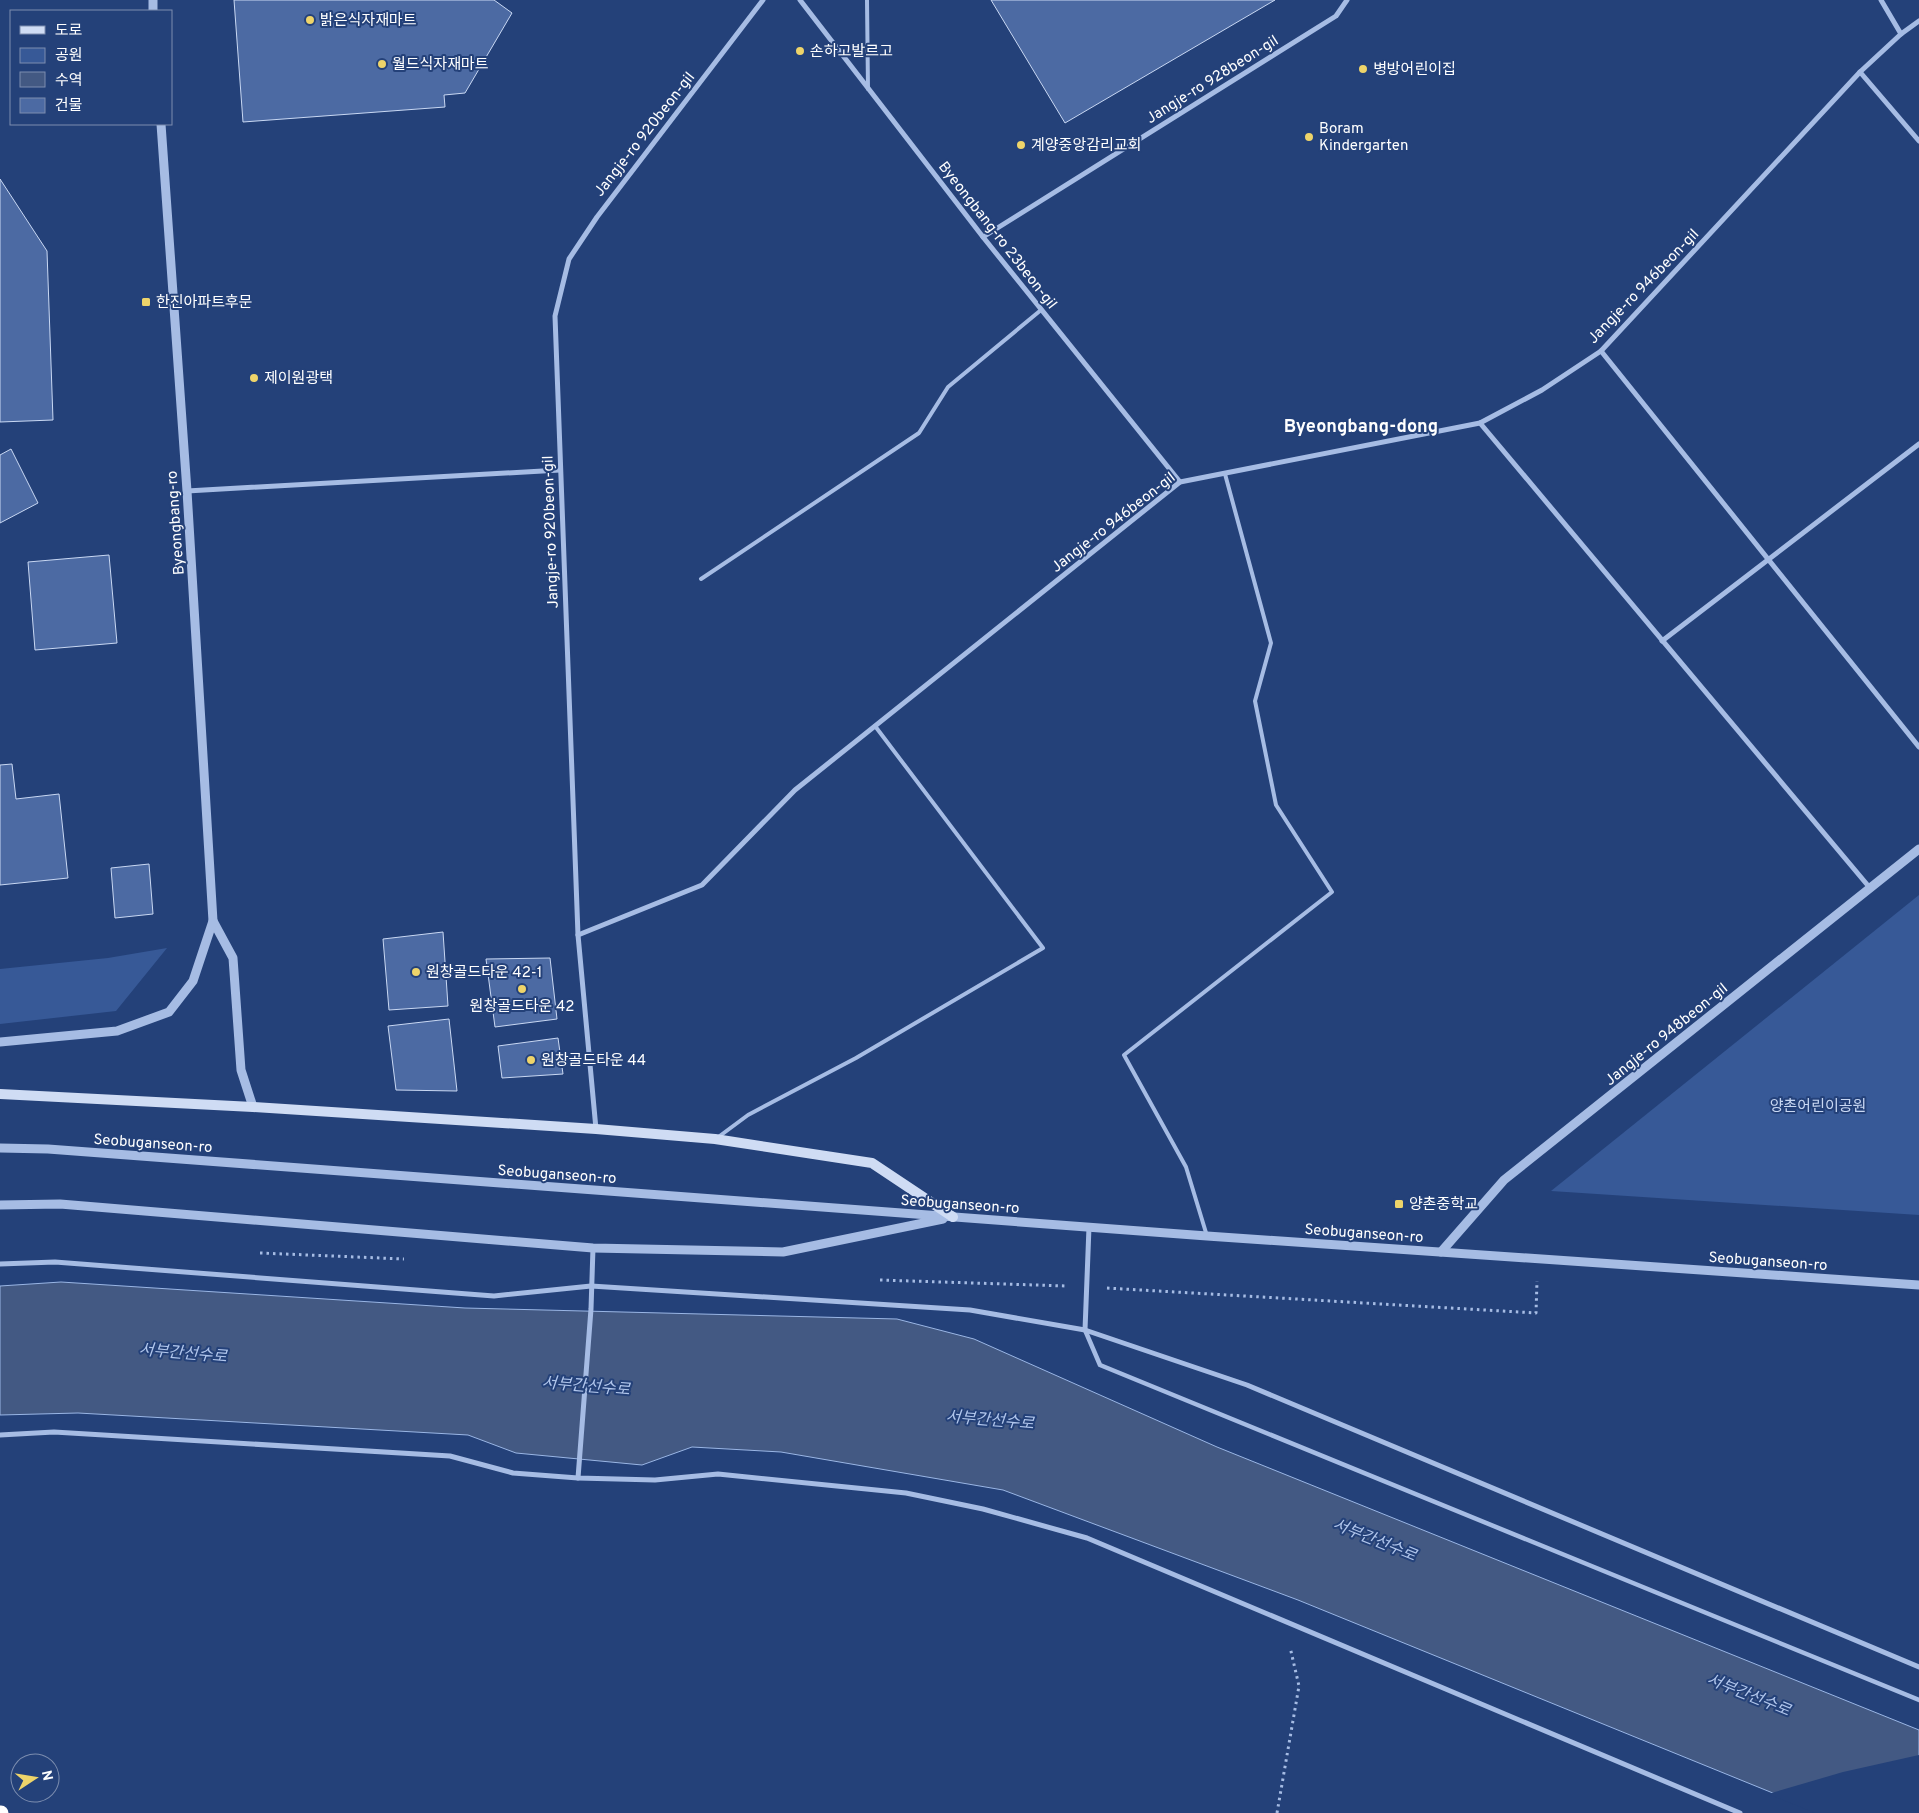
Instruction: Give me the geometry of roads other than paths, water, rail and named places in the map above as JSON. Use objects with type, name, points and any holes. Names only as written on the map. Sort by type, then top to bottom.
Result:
[{"type":"main road","points":[[0,1094],[253,1107],[596,1129],[715,1139],[872,1164],[953,1217]]},
{"type":"street","name":"Jangje-ro 920beon-gil","points":[[596,1129],[578,935],[554,316],[569,259],[597,216],[763,0]]},
{"type":"street","name":"Byeongbang-ro 23beon-gil","points":[[800,0],[983,238],[1180,482]]},
{"type":"street","name":"Jangje-ro 928beon-gil","points":[[983,238],[1336,16],[1347,0]]},
{"type":"street","points":[[1882,0],[1901,34]]},
{"type":"street","name":"Jangje-ro 946beon-gil","points":[[578,935],[702,885],[796,790],[1180,482],[1480,423],[1542,390],[1601,350],[1860,72],[1901,34],[1919,21]]},
{"type":"street","points":[[1860,72],[1919,141]]},
{"type":"street","name":"Byeongbang-ro","points":[[161,125],[187,491],[213,921]]},
{"type":"street","points":[[1601,350],[1919,747]]},
{"type":"street","points":[[1480,423],[1870,889]]},
{"type":"street","points":[[1662,641],[1919,444]]},
{"type":"street","points":[[187,491],[560,470]]},
{"type":"street","name":"Jangje-ro 948beon-gil","points":[[1441,1252],[1504,1180],[1919,849]]},
{"type":"street","points":[[0,1042],[117,1031],[169,1012],[193,980],[213,921]]},
{"type":"street","points":[[213,921],[233,958],[240,1070],[253,1107]]},
{"type":"street","name":"Seobuganseon-ro","points":[[0,1148],[48,1149],[1207,1236],[1919,1285]]},
{"type":"street","points":[[0,1205],[60,1204],[593,1248],[783,1252],[953,1217]]},
{"type":"street","points":[[1090,1227],[1085,1330],[1100,1366],[1919,1700]]},
{"type":"street","points":[[578,1478],[591,1309],[593,1248]]},
{"type":"street","points":[[0,1264],[55,1262],[494,1296],[591,1286],[970,1310],[1085,1330],[1247,1385],[1919,1667]]},
{"type":"street","points":[[0,1435],[54,1432],[450,1456],[513,1473],[578,1478],[655,1480],[718,1474],[906,1493],[983,1509],[1087,1538],[1740,1813]]},
{"type":"lane","points":[[867,0],[868,89]]},
{"type":"lane","points":[[701,579],[919,433],[948,387],[1041,310]]},
{"type":"lane","points":[[1207,1236],[1186,1167],[1124,1055],[1332,892],[1276,805],[1255,701],[1271,643],[1226,474]]},
{"type":"lane","points":[[715,1139],[748,1115],[856,1058],[1043,948],[875,726]]},
{"type":"water","name":"서부간선수로","points":[[61,1282],[465,1308],[897,1319],[974,1339],[1217,1447],[1919,1730],[1919,1813],[1822,1813],[1298,1600],[1003,1490],[781,1452],[692,1447],[642,1465],[516,1453],[468,1435],[78,1413],[0,1415],[0,1286]]},
{"type":"place","name":"밝은식자재마트","points":[[310,20]]},
{"type":"place","name":"손하고발르고","points":[[800,51]]},
{"type":"place","name":"월드식자재마트","points":[[382,64]]},
{"type":"place","name":"병방어린이집","points":[[1363,69]]},
{"type":"place","name":"Boram Kindergarten","points":[[1309,137]]},
{"type":"place","name":"계양중앙감리교회","points":[[1021,145]]},
{"type":"place","name":"한진아파트후문","points":[[146,302]]},
{"type":"place","name":"제이원광택","points":[[254,378]]},
{"type":"place","name":"원창골드타운 42-1","points":[[416,972]]},
{"type":"place","name":"원창골드타운 42","points":[[522,989]]},
{"type":"place","name":"원창골드타운 44","points":[[531,1060]]},
{"type":"place","name":"양촌중학교","points":[[1399,1204]]},
{"type":"district","name":"Byeongbang-dong","points":[[1361,426]]},
{"type":"park label","name":"양촌어린이공원","points":[[1818,1106]]}]
